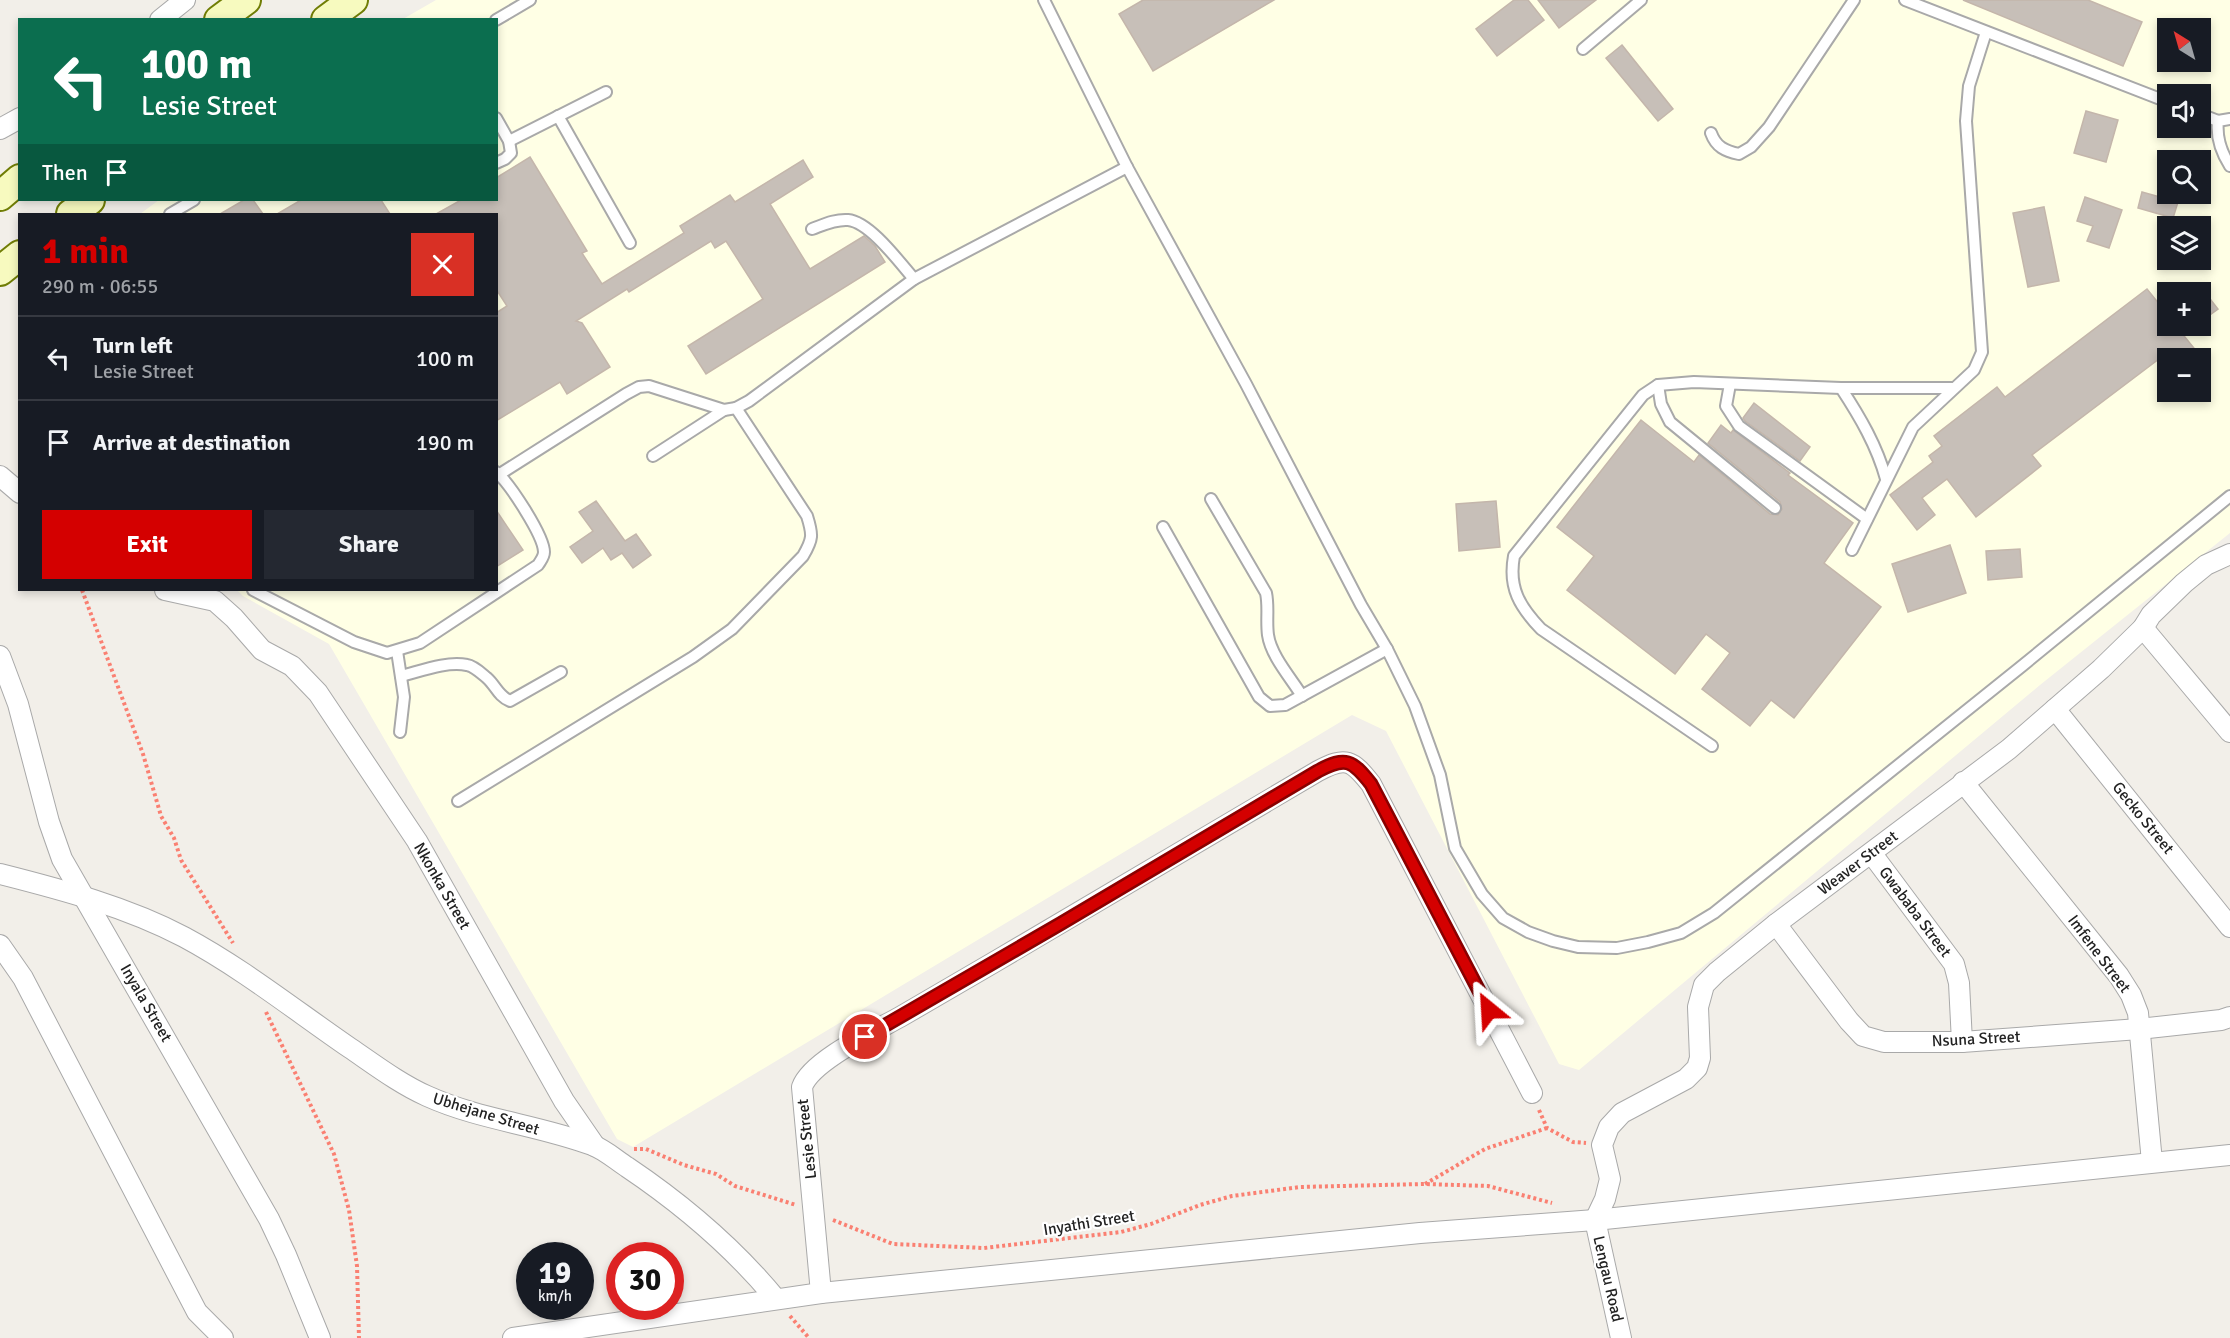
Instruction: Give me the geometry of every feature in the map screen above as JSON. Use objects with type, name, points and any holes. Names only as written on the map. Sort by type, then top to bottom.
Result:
[{"type":"main road","points":[[222,18],[246,0]]},
{"type":"main road","points":[[329,18],[353,0]]},
{"type":"main road","points":[[0,196],[18,181]]},
{"type":"main road","points":[[72,213],[89,201]]},
{"type":"main road","points":[[0,271],[18,257]]},
{"type":"street","points":[[162,18],[185,0]]},
{"type":"street","points":[[0,128],[18,119]]},
{"type":"street","points":[[0,476],[18,491]]},
{"type":"street","name":"Weaver Street","points":[[1602,1145],[1609,1127],[1622,1113],[1692,1074],[1697,1068],[1700,1058],[1698,1007],[1704,985],[1717,972],[1776,924],[2009,749],[2101,669],[2184,583],[2206,565],[2230,554]]},
{"type":"street","name":"Nkonka Street","points":[[170,591],[215,601],[234,618],[262,650],[292,666],[304,677],[331,713],[417,841],[564,1101],[595,1146]]},
{"type":"street","points":[[2143,628],[2230,732]]},
{"type":"street","name":"Inyala Street","points":[[0,656],[18,704],[48,822],[62,859],[269,1219],[320,1338]]},
{"type":"street","name":"Gecko Street","points":[[2055,709],[2230,927]]},
{"type":"street","name":"Lesie Street","points":[[821,1293],[802,1087],[804,1080],[813,1069],[1318,771],[1339,762],[1351,763],[1358,767],[1371,784],[1532,1093]]},
{"type":"street","name":"Imfene Street","points":[[1963,782],[2119,976],[2131,995],[2138,1013],[2152,1162]]},
{"type":"street","name":"Gwababa Street","points":[[1872,854],[1954,964],[1959,983],[1962,1042]]},
{"type":"street","name":"Ubhejane Street","points":[[0,874],[85,897],[141,917],[185,938],[250,979],[387,1073],[427,1096],[504,1121],[595,1146],[643,1178],[700,1222],[736,1255],[776,1299]]},
{"type":"street","name":"Nsuna Street","points":[[1776,924],[1823,989],[1863,1036],[1884,1042],[1962,1042],[2139,1029],[2230,1017]]},
{"type":"street","points":[[0,945],[23,978],[197,1312],[223,1338]]},
{"type":"street","points":[[1595,1220],[1605,1199],[1610,1179],[1602,1145]]},
{"type":"street","points":[[513,1338],[821,1293],[1420,1233],[1595,1220],[2230,1155]]},
{"type":"street","name":"Lengau Road","points":[[1595,1220],[1621,1338]]},
{"type":"lane","points":[[498,19],[530,0]]},
{"type":"lane","points":[[1044,0],[1127,167],[1251,394],[1415,706],[1440,775],[1455,848],[1482,894],[1503,918],[1528,932],[1578,947],[1617,948],[1681,933],[1714,913],[2230,496]]},
{"type":"lane","points":[[1583,49],[1641,0]]},
{"type":"lane","points":[[1711,133],[1713,140],[1724,151],[1739,154],[1751,147],[1770,127],[1854,0]]},
{"type":"lane","points":[[1905,0],[2157,98]]},
{"type":"lane","points":[[1852,550],[1913,427],[1974,370],[1982,352],[1966,121],[1969,86],[1986,32]]},
{"type":"lane","points":[[510,141],[606,92]]},
{"type":"lane","points":[[558,116],[630,243]]},
{"type":"lane","points":[[2211,118],[2218,121],[2230,119]]},
{"type":"lane","points":[[498,121],[510,141],[511,153],[498,162]]},
{"type":"lane","points":[[2218,121],[2218,142],[2230,166]]},
{"type":"lane","points":[[653,456],[724,410],[736,408],[749,401],[914,279],[1127,167]]},
{"type":"lane","points":[[172,213],[192,201]]},
{"type":"lane","points":[[812,229],[835,221],[852,220],[870,230],[914,279]]},
{"type":"lane","points":[[1712,746],[1541,629],[1519,600],[1513,584],[1514,556],[1643,395],[1658,386],[1694,382],[1841,388],[1953,388]]},
{"type":"lane","points":[[1730,384],[1726,406],[1739,426],[1867,519]]},
{"type":"lane","points":[[1658,386],[1661,404],[1670,422],[1775,507]]},
{"type":"lane","points":[[255,591],[354,642],[387,653],[420,643],[538,565],[543,558],[541,537],[498,473],[639,387],[654,387],[724,410]]},
{"type":"lane","points":[[1841,388],[1861,418],[1880,456],[1886,479]]},
{"type":"lane","points":[[458,801],[693,657],[732,629],[803,556],[812,542],[812,532],[807,516],[736,408]]},
{"type":"lane","points":[[1211,499],[1266,593],[1267,628],[1271,647],[1302,696]]},
{"type":"lane","points":[[1163,527],[1259,697],[1270,706],[1285,705],[1387,650]]},
{"type":"lane","points":[[397,651],[404,697],[400,732]]},
{"type":"lane","points":[[401,676],[443,666],[467,665],[477,669],[499,694],[510,700],[561,672]]},
{"type":"path","points":[[1532,1093],[1547,1128],[1573,1142],[1602,1145]]},
{"type":"path","points":[[1424,1184],[1485,1149],[1547,1128]]},
{"type":"path","name":"Inyathi Street","points":[[595,1146],[646,1149],[684,1165],[716,1174],[735,1186],[814,1212],[892,1244],[984,1248],[1121,1232],[1151,1224],[1200,1205],[1255,1193],[1300,1187],[1424,1184],[1488,1186],[1563,1207]]},
{"type":"shaded area","points":[[436,0],[2230,0],[2230,533],[2040,685],[1579,1070],[1559,1064],[1386,731],[1352,715],[633,1147],[617,1139],[329,644],[243,596],[238,591],[498,591],[498,213],[141,213],[158,201],[498,201],[498,18],[405,18]]},
{"type":"building","points":[[1143,0],[1274,0],[1153,71],[1119,14]]},
{"type":"building","points":[[1514,0],[1528,0],[1544,20],[1497,56],[1476,29]]},
{"type":"building","points":[[1538,0],[1596,0],[1559,28]]},
{"type":"building","points":[[1963,0],[2088,0],[2142,22],[2123,66]]},
{"type":"building","points":[[1622,45],[1673,109],[1658,121],[1606,58]]},
{"type":"building","points":[[2086,111],[2118,120],[2106,162],[2074,153]]},
{"type":"building","points":[[530,157],[587,251],[582,253],[602,284],[684,233],[680,226],[730,195],[735,202],[803,160],[813,177],[770,204],[810,269],[864,236],[875,246],[885,262],[706,374],[688,346],[763,299],[726,241],[715,248],[711,241],[629,292],[627,289],[576,321],[582,323],[610,367],[567,394],[560,382],[498,420],[498,312],[507,306],[498,292],[498,213],[438,213],[459,201],[498,201],[498,177]]},
{"type":"building","points":[[2142,192],[2157,196],[2157,204],[2177,204],[2174,216],[2138,208]]},
{"type":"building","points":[[2085,197],[2122,210],[2109,248],[2087,241],[2093,226],[2077,221]]},
{"type":"building","points":[[242,201],[254,201],[262,213],[222,213]]},
{"type":"building","points":[[299,201],[382,201],[389,213],[279,213]]},
{"type":"building","points":[[2044,207],[2059,281],[2028,287],[2013,213]]},
{"type":"building","points":[[2147,289],[2157,301],[2157,336],[2184,336],[2194,348],[2157,348],[2157,361],[2032,455],[2041,466],[1976,517],[1947,479],[1922,498],[1935,515],[1917,530],[1890,495],[1933,462],[1929,456],[1942,446],[1934,436],[1997,387],[2005,397]]},
{"type":"building","points":[[2211,300],[2218,309],[2211,314]]},
{"type":"building","points":[[1754,403],[1810,447],[1800,461],[1745,421],[1743,418]]},
{"type":"building","points":[[1641,420],[1694,462],[1699,455],[1770,514],[1778,515],[1782,509],[1780,502],[1708,443],[1721,425],[1731,433],[1733,430],[1790,473],[1788,475],[1853,523],[1824,563],[1881,607],[1794,718],[1771,700],[1750,726],[1702,689],[1730,653],[1706,634],[1675,674],[1567,590],[1594,556],[1557,527]]},
{"type":"building","points":[[596,501],[625,541],[636,534],[651,555],[633,568],[622,553],[611,560],[603,548],[582,563],[570,547],[593,531],[579,512]]},
{"type":"building","points":[[1496,501],[1500,547],[1459,551],[1456,504]]},
{"type":"building","points":[[498,513],[523,550],[498,566]]},
{"type":"building","points":[[1950,545],[1966,593],[1908,612],[1892,564]]},
{"type":"building","points":[[2020,549],[2022,577],[1988,580],[1986,551]]},
{"type":"route","points":[[865,1037],[1318,771],[1331,764],[1345,761],[1358,767],[1371,784],[1489,1010]]}]
